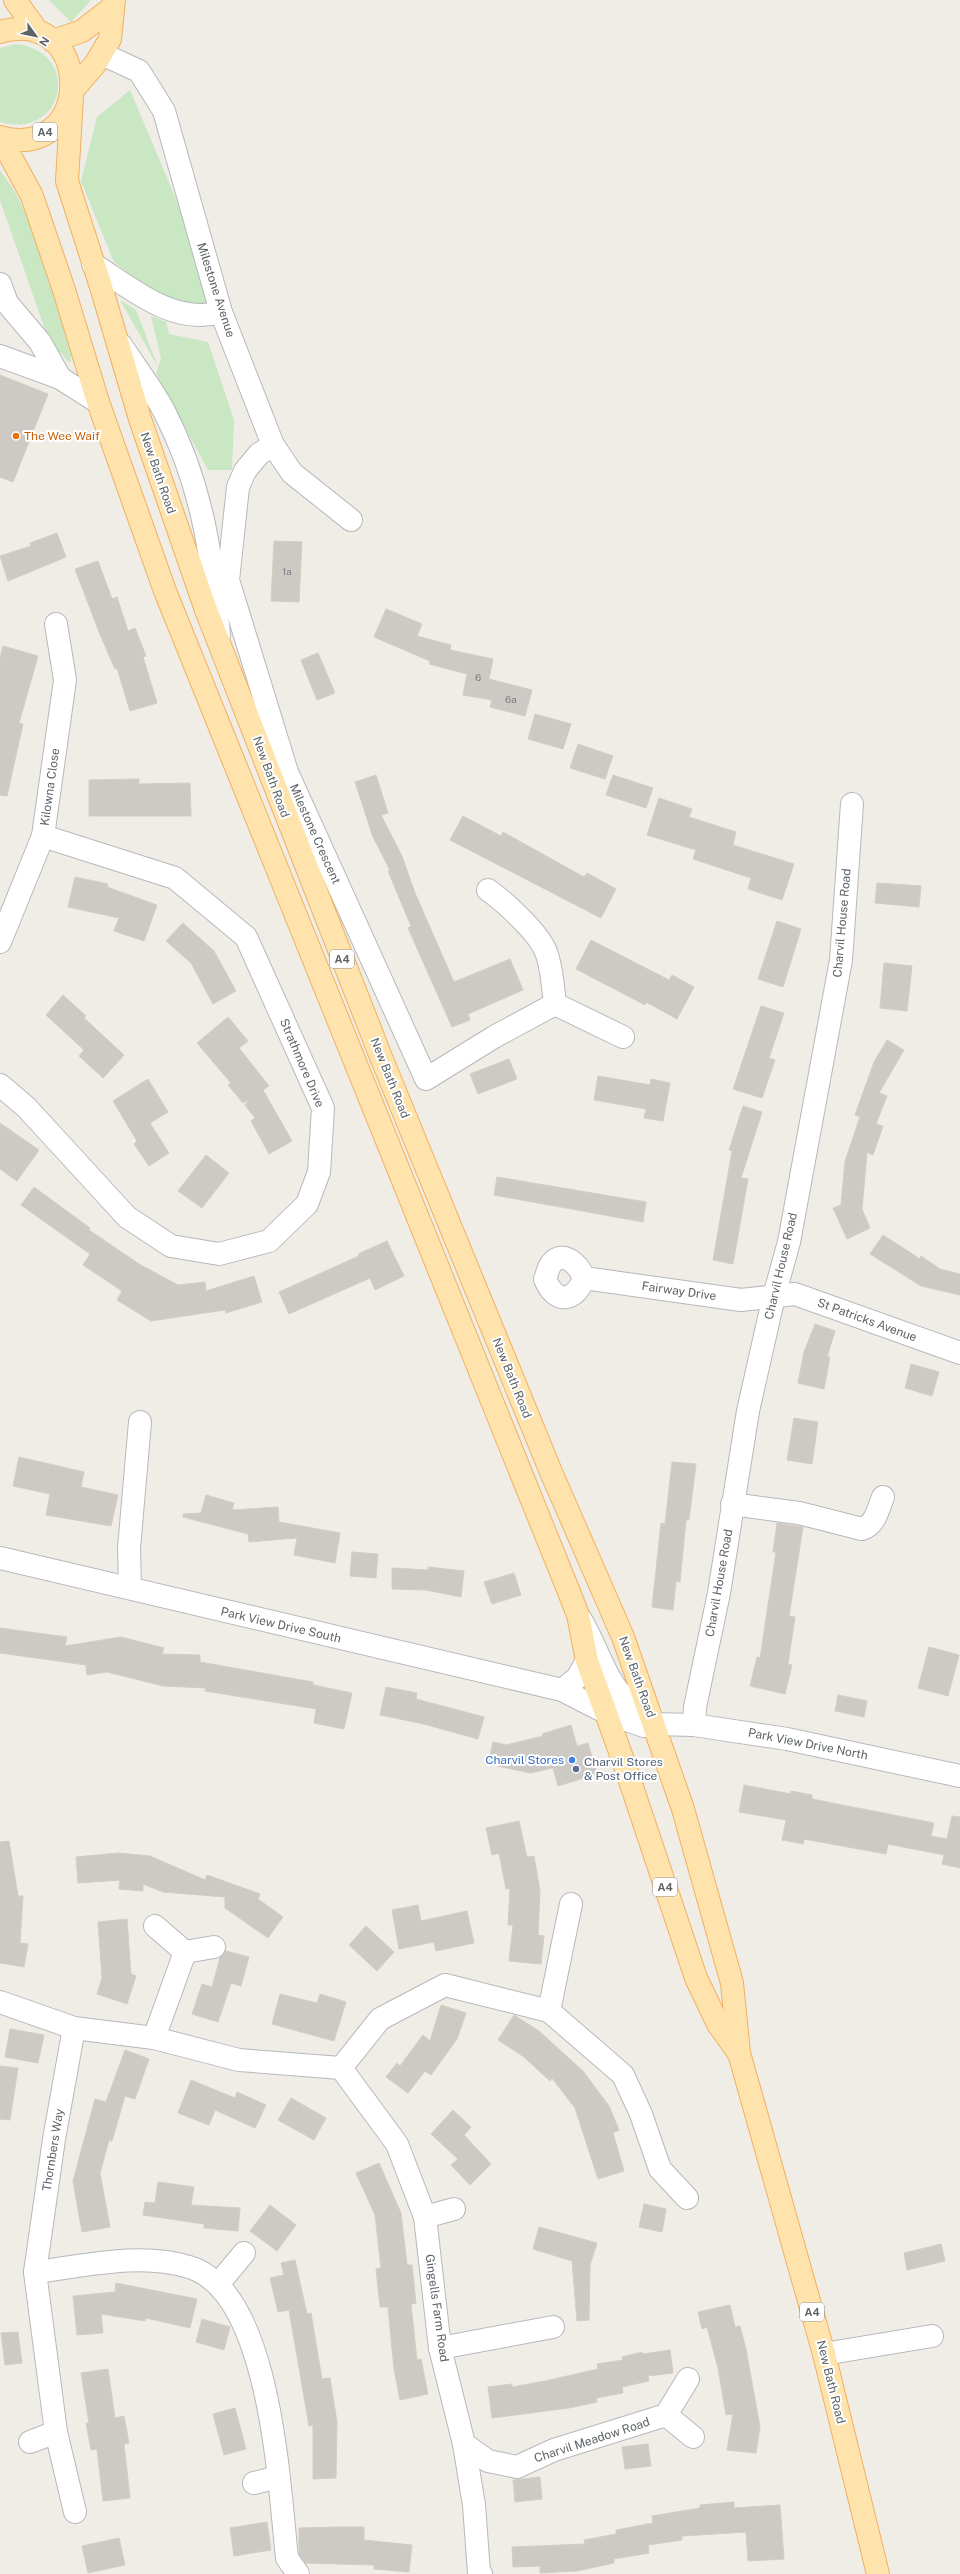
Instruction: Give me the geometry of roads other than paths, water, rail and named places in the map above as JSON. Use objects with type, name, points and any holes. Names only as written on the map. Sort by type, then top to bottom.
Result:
[{"type":"main road","name":"A4","points":[[0,137],[24,139],[44,133],[63,117],[72,93],[72,75],[68,62],[45,37],[15,0]]},
{"type":"main road","points":[[0,32],[21,29],[45,37],[82,31],[114,3]]},
{"type":"main road","points":[[72,93],[102,54],[110,39],[114,3]]},
{"type":"main road","name":"New Bath Road","points":[[72,93],[67,181],[114,335],[164,490],[219,643],[381,1057],[551,1472],[623,1637],[683,1809],[732,1983],[739,2053],[824,2354],[878,2574]]},
{"type":"main road","name":"New Bath Road","points":[[0,137],[32,196],[64,290],[98,402],[165,591],[578,1615],[587,1661],[607,1713],[696,1978],[718,2024],[739,2053]]},
{"type":"street","name":"Milestone Avenue","points":[[102,54],[138,71],[164,111],[221,312],[273,446],[292,473],[351,520]]},
{"type":"street","points":[[93,264],[148,301],[172,310],[206,316],[221,312]]},
{"type":"street","points":[[2,295],[40,342],[60,378]]},
{"type":"street","points":[[114,335],[163,410],[196,485],[210,555],[219,643]]},
{"type":"street","points":[[0,356],[60,378],[98,402]]},
{"type":"street","name":"Milestone Crescent","points":[[273,446],[259,454],[245,471],[238,487],[228,580],[287,772],[426,1079],[494,1037],[555,1004]]},
{"type":"street","name":"Kilowna Close","points":[[0,942],[43,836],[65,680],[56,624]]},
{"type":"street","name":"Charvil House Road","points":[[694,1725],[695,1707],[719,1593],[748,1411],[774,1296],[789,1242],[841,960],[852,804]]},
{"type":"street","name":"Strathmore Drive","points":[[0,1085],[26,1107],[128,1217],[171,1246],[219,1254],[269,1241],[307,1204],[319,1172],[323,1108],[246,937],[175,878],[43,836]]},
{"type":"street","points":[[488,890],[505,902],[523,920],[546,952],[555,1004],[623,1037]]},
{"type":"street","name":"Fairway Drive","points":[[584,1278],[741,1300],[774,1296]]},
{"type":"street","name":"St Patricks Avenue","points":[[774,1296],[795,1294],[960,1353]]},
{"type":"street","points":[[130,1588],[129,1548],[140,1422]]},
{"type":"street","points":[[732,1504],[798,1513],[862,1528],[868,1527],[876,1517],[883,1497]]},
{"type":"street","name":"Park View Drive South","points":[[0,1558],[562,1690],[607,1713],[644,1726],[654,1724]]},
{"type":"street","points":[[578,1615],[592,1639],[612,1682],[633,1706],[654,1724]]},
{"type":"street","points":[[562,1690],[577,1678],[587,1661]]},
{"type":"street","name":"Park View Drive North","points":[[654,1724],[694,1725],[788,1739],[960,1776]]},
{"type":"street","points":[[549,2011],[571,1904]]},
{"type":"street","points":[[155,1926],[185,1952]]},
{"type":"street","points":[[185,1952],[214,1946]]},
{"type":"street","points":[[154,2038],[185,1952]]},
{"type":"street","points":[[0,2002],[74,2028],[154,2038],[239,2060],[341,2068],[380,2019],[445,1985],[549,2011],[623,2075],[641,2114],[660,2169],[687,2198]]},
{"type":"street","name":"Thornbers Way","points":[[74,2028],[54,2139],[35,2272],[56,2432],[75,2512]]},
{"type":"street","name":"Gingells Farm Road","points":[[341,2068],[398,2144],[425,2217],[440,2348],[464,2444]]},
{"type":"street","points":[[425,2217],[454,2209]]},
{"type":"street","points":[[219,2283],[244,2253]]},
{"type":"street","points":[[35,2272],[146,2259],[189,2267],[219,2283],[246,2328],[270,2409],[287,2558],[298,2574]]},
{"type":"street","points":[[440,2348],[553,2327]]},
{"type":"street","points":[[824,2354],[932,2336]]},
{"type":"street","name":"Charvil Meadow Road","points":[[464,2444],[488,2461],[516,2467],[554,2450],[666,2415],[688,2379]]},
{"type":"street","name":"Charvil Meadow Road","points":[[666,2415],[693,2437]]},
{"type":"street","points":[[30,2442],[56,2432]]},
{"type":"street","points":[[464,2444],[474,2505],[479,2573],[481,2574]]},
{"type":"street","points":[[254,2483],[278,2477]]},
{"type":"place","name":"The Wee Waif","points":[[16,436]]},
{"type":"place","name":"Charvil Stores","points":[[572,1760]]},
{"type":"place","name":"Charvil Stores & Post Office","points":[[576,1769]]}]
